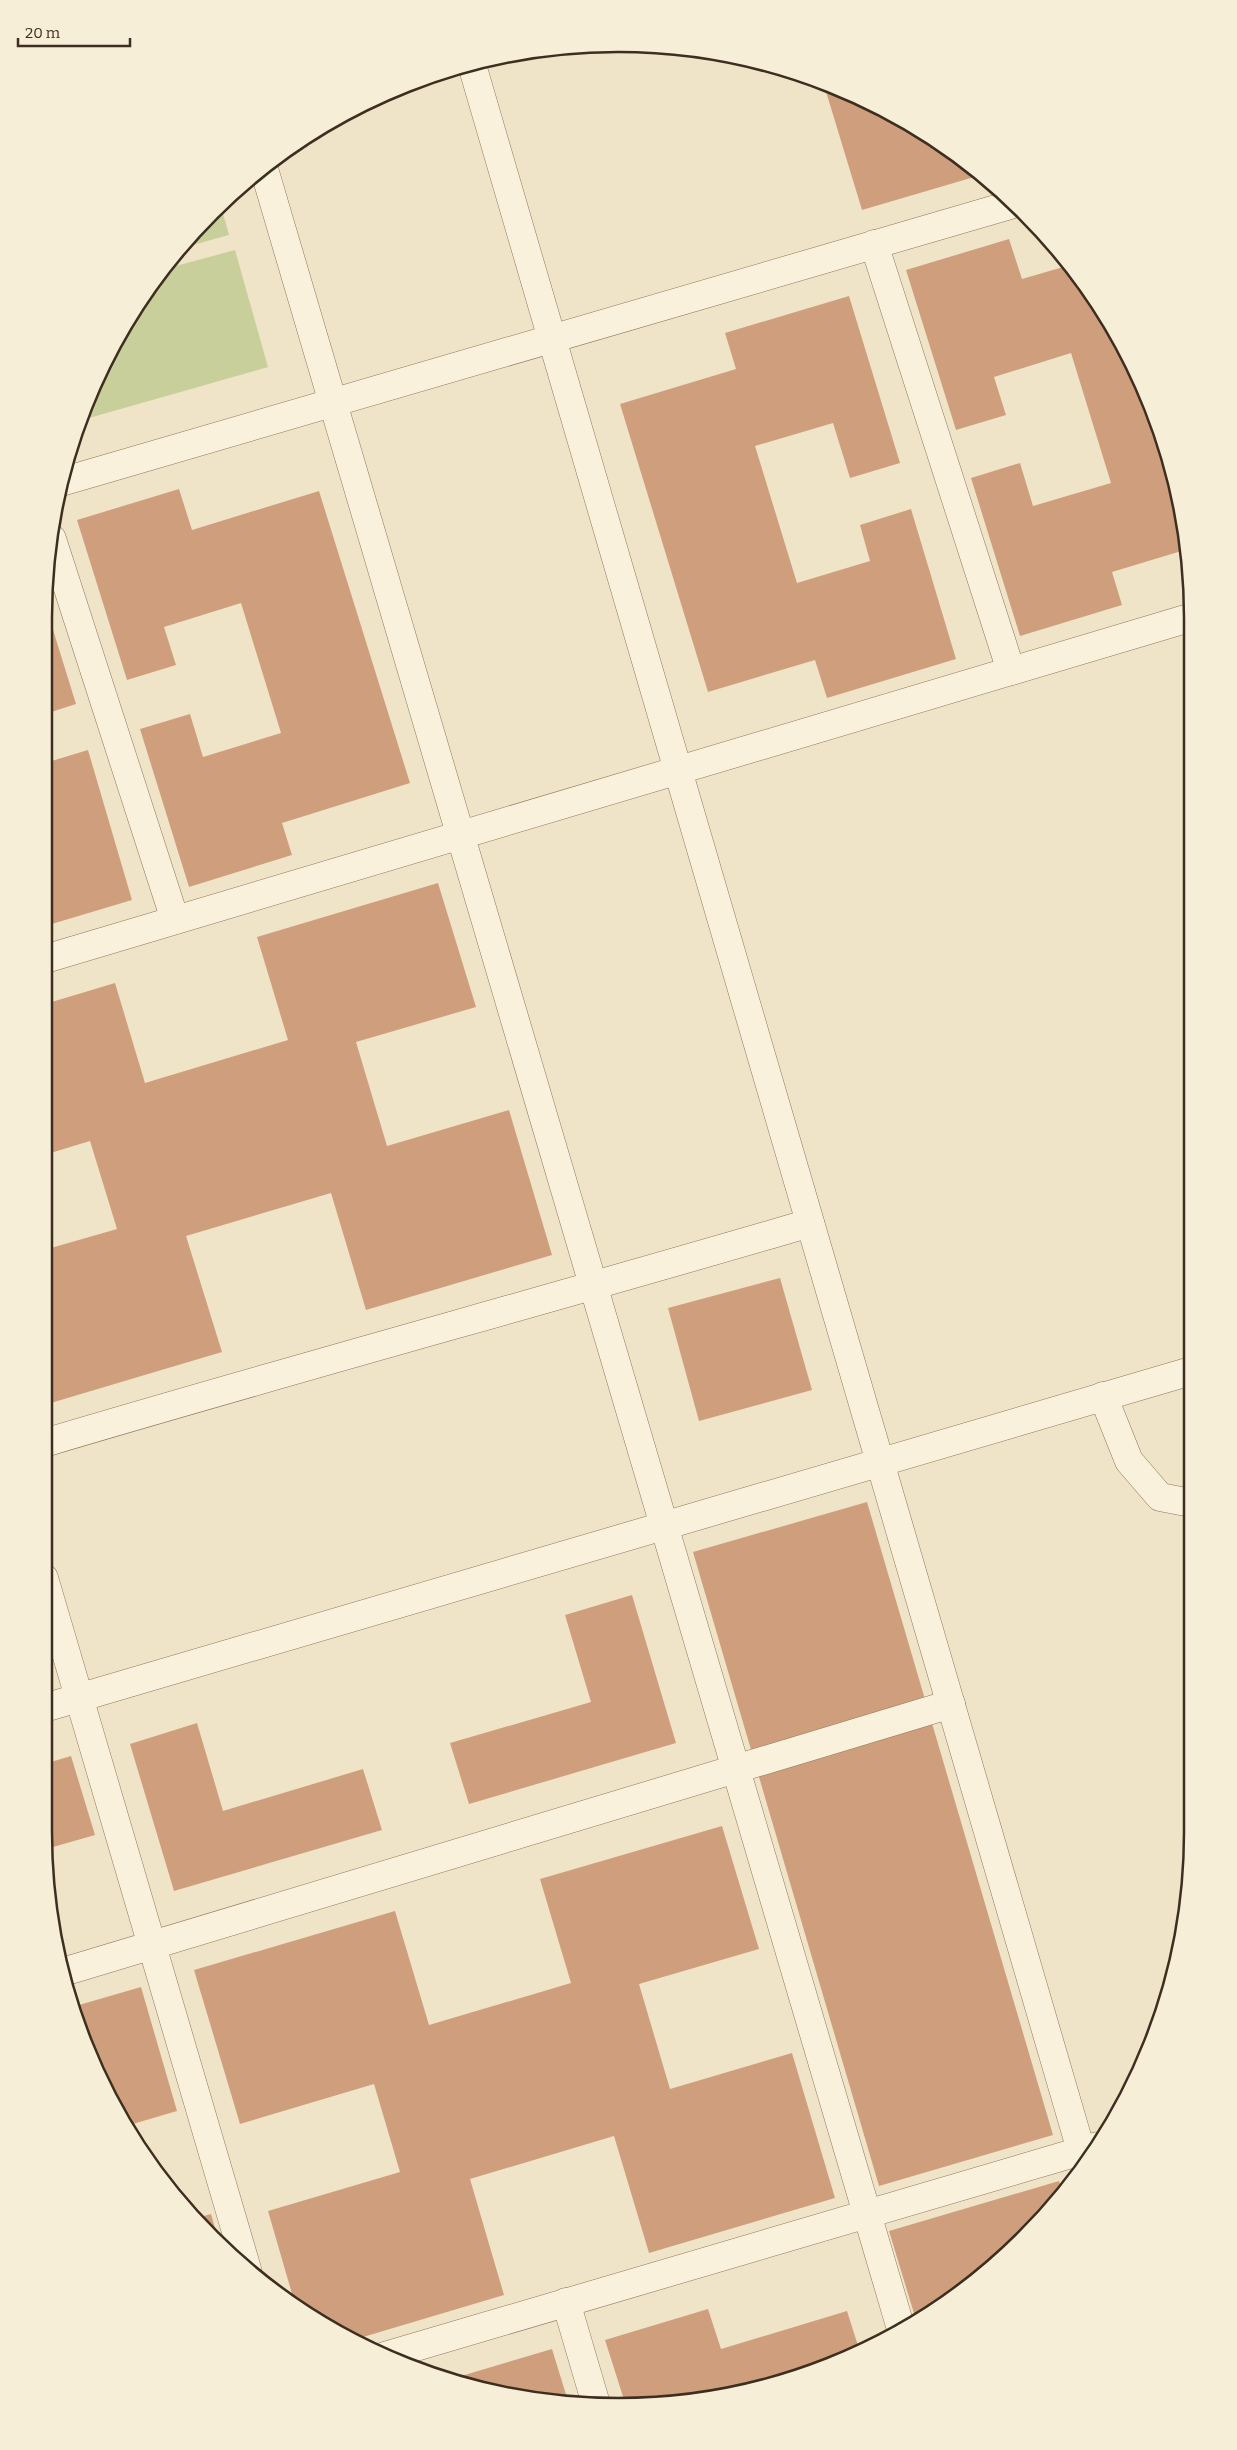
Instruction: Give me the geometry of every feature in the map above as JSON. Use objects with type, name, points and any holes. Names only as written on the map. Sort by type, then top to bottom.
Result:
[{"type":"street","points":[[474,72],[951,1704],[1087,2148]]},
{"type":"street","points":[[266,176],[900,2322]]},
{"type":"street","points":[[70,479],[1006,206]]},
{"type":"street","points":[[874,244],[1011,671]]},
{"type":"street","points":[[56,553],[175,920]]},
{"type":"street","points":[[52,957],[1184,619]]},
{"type":"street","points":[[52,1441],[302,1366],[594,1287],[810,1223]]},
{"type":"street","points":[[52,1706],[574,1551],[665,1527],[880,1461],[1184,1372]]},
{"type":"street","points":[[1103,1396],[1129,1461],[1160,1497],[1184,1502]]},
{"type":"street","points":[[52,1605],[243,2255]]},
{"type":"street","points":[[70,1970],[951,1704]]},
{"type":"street","points":[[398,2352],[868,2214],[1082,2156]]},
{"type":"street","points":[[566,2302],[594,2397]]},
{"type":"green space","points":[[223,213],[229,235],[193,245]]},
{"type":"green space","points":[[235,250],[268,367],[90,418],[111,368],[128,335],[176,266]]},
{"type":"building","points":[[826,93],[902,128],[973,177],[862,210]]},
{"type":"building","points":[[1009,239],[1022,279],[1062,267],[1089,304],[1126,368],[1141,402],[1165,472],[1174,508],[1180,545],[1181,551],[1112,572],[1122,605],[1020,636],[971,478],[1020,463],[1033,506],[1111,483],[1071,353],[994,377],[1006,415],[956,430],[906,270]]},
{"type":"building","points":[[849,296],[900,463],[850,478],[833,423],[755,446],[797,583],[870,561],[860,525],[911,509],[956,659],[827,698],[815,660],[708,692],[620,404],[736,369],[725,333]]},
{"type":"building","points":[[179,489],[192,530],[319,491],[410,783],[282,823],[292,855],[189,887],[140,729],[190,714],[203,757],[281,733],[241,603],[164,627],[176,665],[127,680],[77,520]]},
{"type":"building","points":[[52,627],[76,704],[52,712]]},
{"type":"building","points":[[88,750],[132,900],[52,924],[52,761]]},
{"type":"building","points":[[438,883],[476,1007],[356,1042],[387,1146],[509,1110],[552,1255],[366,1310],[331,1193],[186,1236],[222,1352],[52,1403],[52,1248],[117,1229],[90,1141],[52,1153],[52,1002],[115,983],[145,1083],[288,1040],[257,937]]},
{"type":"building","points":[[780,1278],[812,1390],[699,1421],[668,1308]]},
{"type":"building","points":[[867,1502],[1053,2135],[879,2186],[693,1552]]},
{"type":"building","points":[[632,1595],[676,1743],[469,1804],[450,1743],[591,1702],[565,1615]]},
{"type":"building","points":[[197,1723],[223,1811],[363,1769],[382,1830],[174,1891],[130,1744]]},
{"type":"building","points":[[71,1756],[95,1835],[53,1847],[52,1832],[52,1762]]},
{"type":"building","points":[[722,1826],[759,1949],[639,1984],[670,2089],[792,2053],[835,2198],[649,2253],[614,2136],[470,2179],[504,2295],[364,2337],[335,2322],[292,2294],[268,2211],[400,2172],[374,2084],[240,2124],[194,1970],[395,1911],[429,2025],[571,1983],[540,1879]]},
{"type":"building","points":[[141,1987],[177,2111],[134,2124],[111,2082],[80,2005]]},
{"type":"building","points":[[1059,2181],[1060,2185],[1019,2232],[992,2257],[963,2281],[914,2314],[889,2231]]},
{"type":"building","points":[[211,2214],[215,2229],[203,2216]]},
{"type":"building","points":[[708,2309],[721,2349],[847,2311],[857,2344],[800,2367],[729,2387],[692,2393],[623,2398],[605,2340]]},
{"type":"building","points":[[552,2349],[566,2395],[508,2387],[463,2375]]}]
